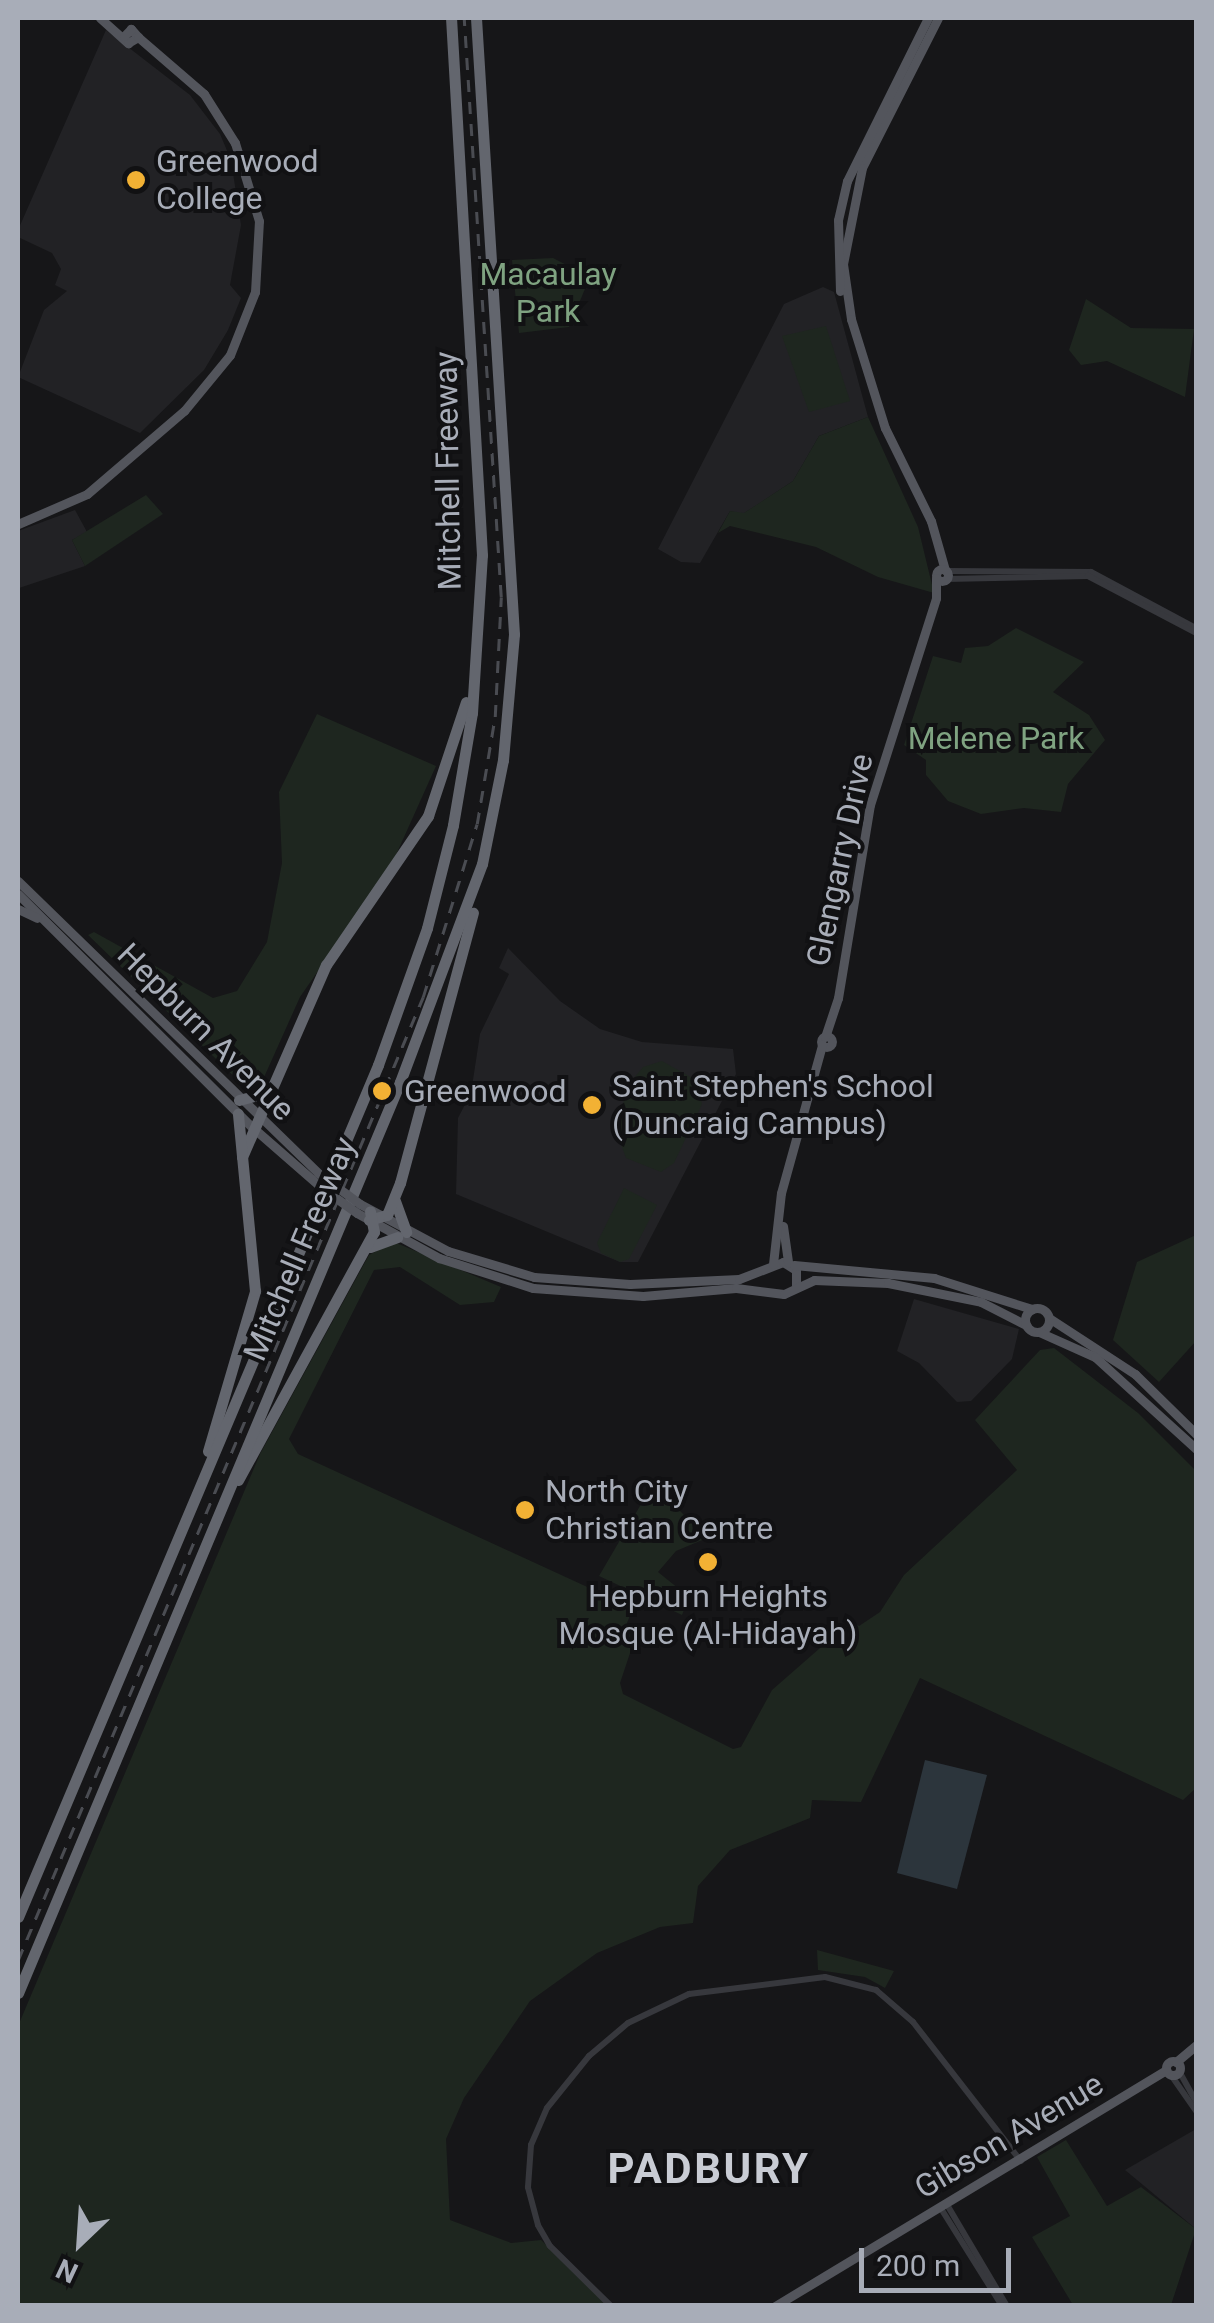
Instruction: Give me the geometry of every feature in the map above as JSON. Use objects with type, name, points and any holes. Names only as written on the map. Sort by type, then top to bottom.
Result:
[{"type":"highway","name":"Mitchell Freeway","points":[[18,1917],[422,946],[456,807],[476,644],[480,453],[450,18]]},
{"type":"highway","name":"Mitchell Freeway","points":[[18,1993],[400,1082],[482,864],[503,760],[514,634],[476,18]]},
{"type":"highway","points":[[242,1157],[265,1093],[326,965],[405,855],[436,799],[459,735],[476,644]]},
{"type":"highway","points":[[216,1515],[360,1260],[374,1242],[402,1234],[394,1197],[469,936],[482,864]]},
{"type":"highway","points":[[239,1100],[265,1093]]},
{"type":"highway","points":[[183,1526],[255,1290],[238,1114]]},
{"type":"highway","points":[[360,1260],[370,1216],[394,1197]]},
{"type":"main road","points":[[100,18],[131,36]]},
{"type":"main road","points":[[18,522],[85,490],[182,408],[223,358],[250,293],[254,222],[232,145],[192,88],[108,18]]},
{"type":"main road","name":"Glengarry Drive","points":[[928,18],[852,166],[838,220],[837,274],[877,417],[927,523],[943,575]]},
{"type":"main road","name":"Glengarry Drive","points":[[796,1285],[790,1264],[785,1200],[838,998],[871,800],[943,575],[931,521],[885,428],[851,320],[843,264],[862,168],[938,18]]},
{"type":"main road","name":"Hepburn Avenue","points":[[20,891],[48,924],[238,1114],[254,1122]]},
{"type":"main road","name":"Hepburn Avenue","points":[[20,891],[130,992],[239,1100],[254,1122],[316,1177],[370,1216],[472,1271],[548,1290],[642,1296],[770,1288],[784,1294],[796,1285]]},
{"type":"main road","points":[[18,909],[48,924]]},
{"type":"main road","points":[[130,992],[126,996],[147,1023]]},
{"type":"main road","name":"Glengarry Drive","points":[[770,1288],[782,1193],[827,1042]]},
{"type":"main road","name":"Hepburn Avenue","points":[[402,1234],[494,1267],[572,1282],[739,1278],[771,1265],[790,1264]]},
{"type":"main road","points":[[790,1264],[934,1278],[1032,1309],[1110,1355],[1196,1434]]},
{"type":"main road","points":[[796,1285],[825,1280],[935,1289],[1006,1311],[1039,1332],[1064,1340],[1166,1403]]},
{"type":"main road","points":[[1026,1324],[1032,1309]]},
{"type":"main road","points":[[1039,1332],[1049,1318]]},
{"type":"main road","points":[[1108,1367],[1196,1450]]},
{"type":"main road","name":"Gibson Avenue","points":[[786,2306],[1174,2070],[1196,2048]]},
{"type":"main road","name":"Gibson Avenue","points":[[776,2306],[944,2207]]},
{"type":"street","points":[[943,575],[1090,572],[1196,631]]},
{"type":"street","points":[[611,2306],[538,2225],[528,2187],[531,2145],[548,2108],[590,2056],[628,2023],[689,1994],[825,1976],[876,1990],[913,2022],[1021,2160]]},
{"type":"street","points":[[1174,2070],[1196,2102]]},
{"type":"street","points":[[1174,2070],[1196,2111]]},
{"type":"street","points":[[944,2207],[1004,2306]]},
{"type":"shaded area","name":"Greenwood College","points":[[106,30],[190,95],[220,134],[231,160],[241,225],[230,285],[241,298],[228,330],[204,370],[140,433],[18,377],[44,310],[67,291],[55,285],[61,269],[52,253],[18,237],[18,230]]},
{"type":"shaded area","points":[[823,287],[834,292],[868,417],[819,436],[793,481],[743,514],[730,511],[700,563],[681,562],[658,549],[784,304]]},
{"type":"shaded area","points":[[75,510],[87,532],[72,540],[85,566],[19,588],[18,531]]},
{"type":"shaded area","name":"Saint Stephen's School (Duncraig Campus)","points":[[508,948],[560,1001],[600,1029],[642,1042],[733,1049],[736,1074],[638,1262],[620,1262],[456,1194],[458,1118],[471,1093],[480,1034],[509,974],[499,968]]},
{"type":"shaded area","points":[[914,1299],[1019,1329],[1012,1359],[971,1401],[957,1402],[919,1363],[897,1351]]},
{"type":"shaded area","points":[[925,1760],[987,1775],[957,1889],[897,1873]]},
{"type":"shaded area","points":[[1196,2129],[1196,2229],[1125,2170]]},
{"type":"green space","name":"Macaulay Park","points":[[553,258],[590,277],[569,327],[519,333],[512,260]]},
{"type":"green space","points":[[1086,299],[1131,328],[1194,329],[1185,397],[1107,361],[1081,365],[1069,350]]},
{"type":"green space","points":[[826,326],[850,401],[809,412],[782,336]]},
{"type":"green space","points":[[868,417],[918,527],[934,593],[878,577],[816,547],[730,526],[718,533],[730,511],[744,513],[793,481],[819,436]]},
{"type":"green space","points":[[146,495],[163,514],[85,566],[72,540]]},
{"type":"green space","name":"Melene Park","points":[[1016,628],[1084,662],[1053,692],[1089,715],[1105,740],[1068,784],[1061,812],[1024,808],[981,814],[948,801],[926,775],[926,760],[904,745],[933,656],[961,663],[965,648],[988,646]]},
{"type":"green space","points":[[317,714],[436,766],[391,866],[300,997],[261,1084],[246,1088],[88,935],[94,932],[213,998],[237,991],[267,942],[282,863],[279,792]]},
{"type":"green space","points":[[662,1061],[694,1079],[702,1104],[674,1163],[661,1172],[626,1158],[615,1127],[630,1083],[643,1067]]},
{"type":"green space","points":[[624,1188],[657,1205],[629,1259],[620,1262],[601,1253],[597,1243]]},
{"type":"green space","points":[[1196,1235],[1196,1341],[1159,1382],[1113,1340],[1137,1262]]},
{"type":"green space","points":[[394,1242],[501,1287],[494,1302],[460,1305],[400,1267],[374,1270],[289,1439],[298,1454],[633,1608],[627,1623],[635,1638],[620,1683],[623,1694],[733,1749],[741,1747],[772,1690],[852,1620],[859,1626],[880,1612],[904,1575],[1017,1470],[975,1420],[1040,1350],[1054,1348],[1138,1413],[1196,1471],[1196,1788],[1183,1800],[920,1678],[861,1802],[812,1800],[810,1818],[730,1850],[698,1886],[693,1923],[660,1927],[597,1953],[530,2001],[464,2098],[446,2139],[450,2220],[511,2243],[541,2240],[610,2305],[18,2305],[18,2026],[260,1454],[369,1255]]},
{"type":"green space","points":[[647,1494],[676,1507],[707,1538],[676,1551],[658,1572],[689,1597],[682,1615],[599,1576]]},
{"type":"green space","points":[[817,1950],[894,1971],[885,1988],[865,1977],[818,1970]]},
{"type":"green space","points":[[1066,2140],[1107,2206],[1141,2187],[1196,2229],[1171,2305],[1073,2305],[1032,2237],[1070,2216],[1037,2157]]},
{"type":"railway","points":[[18,1960],[423,997],[477,824],[495,717],[501,597],[464,18]]},
{"type":"place","name":"Greenwood College","points":[[136,180]]},
{"type":"place","name":"Greenwood","points":[[382,1091]]},
{"type":"place","name":"Saint Stephen's School (Duncraig Campus)","points":[[592,1105]]},
{"type":"place","name":"North City Christian Centre","points":[[525,1510]]},
{"type":"place","name":"Hepburn Heights Mosque (Al-Hidayah)","points":[[708,1562]]},
{"type":"district","name":"PADBURY","points":[[709,2169]]}]
